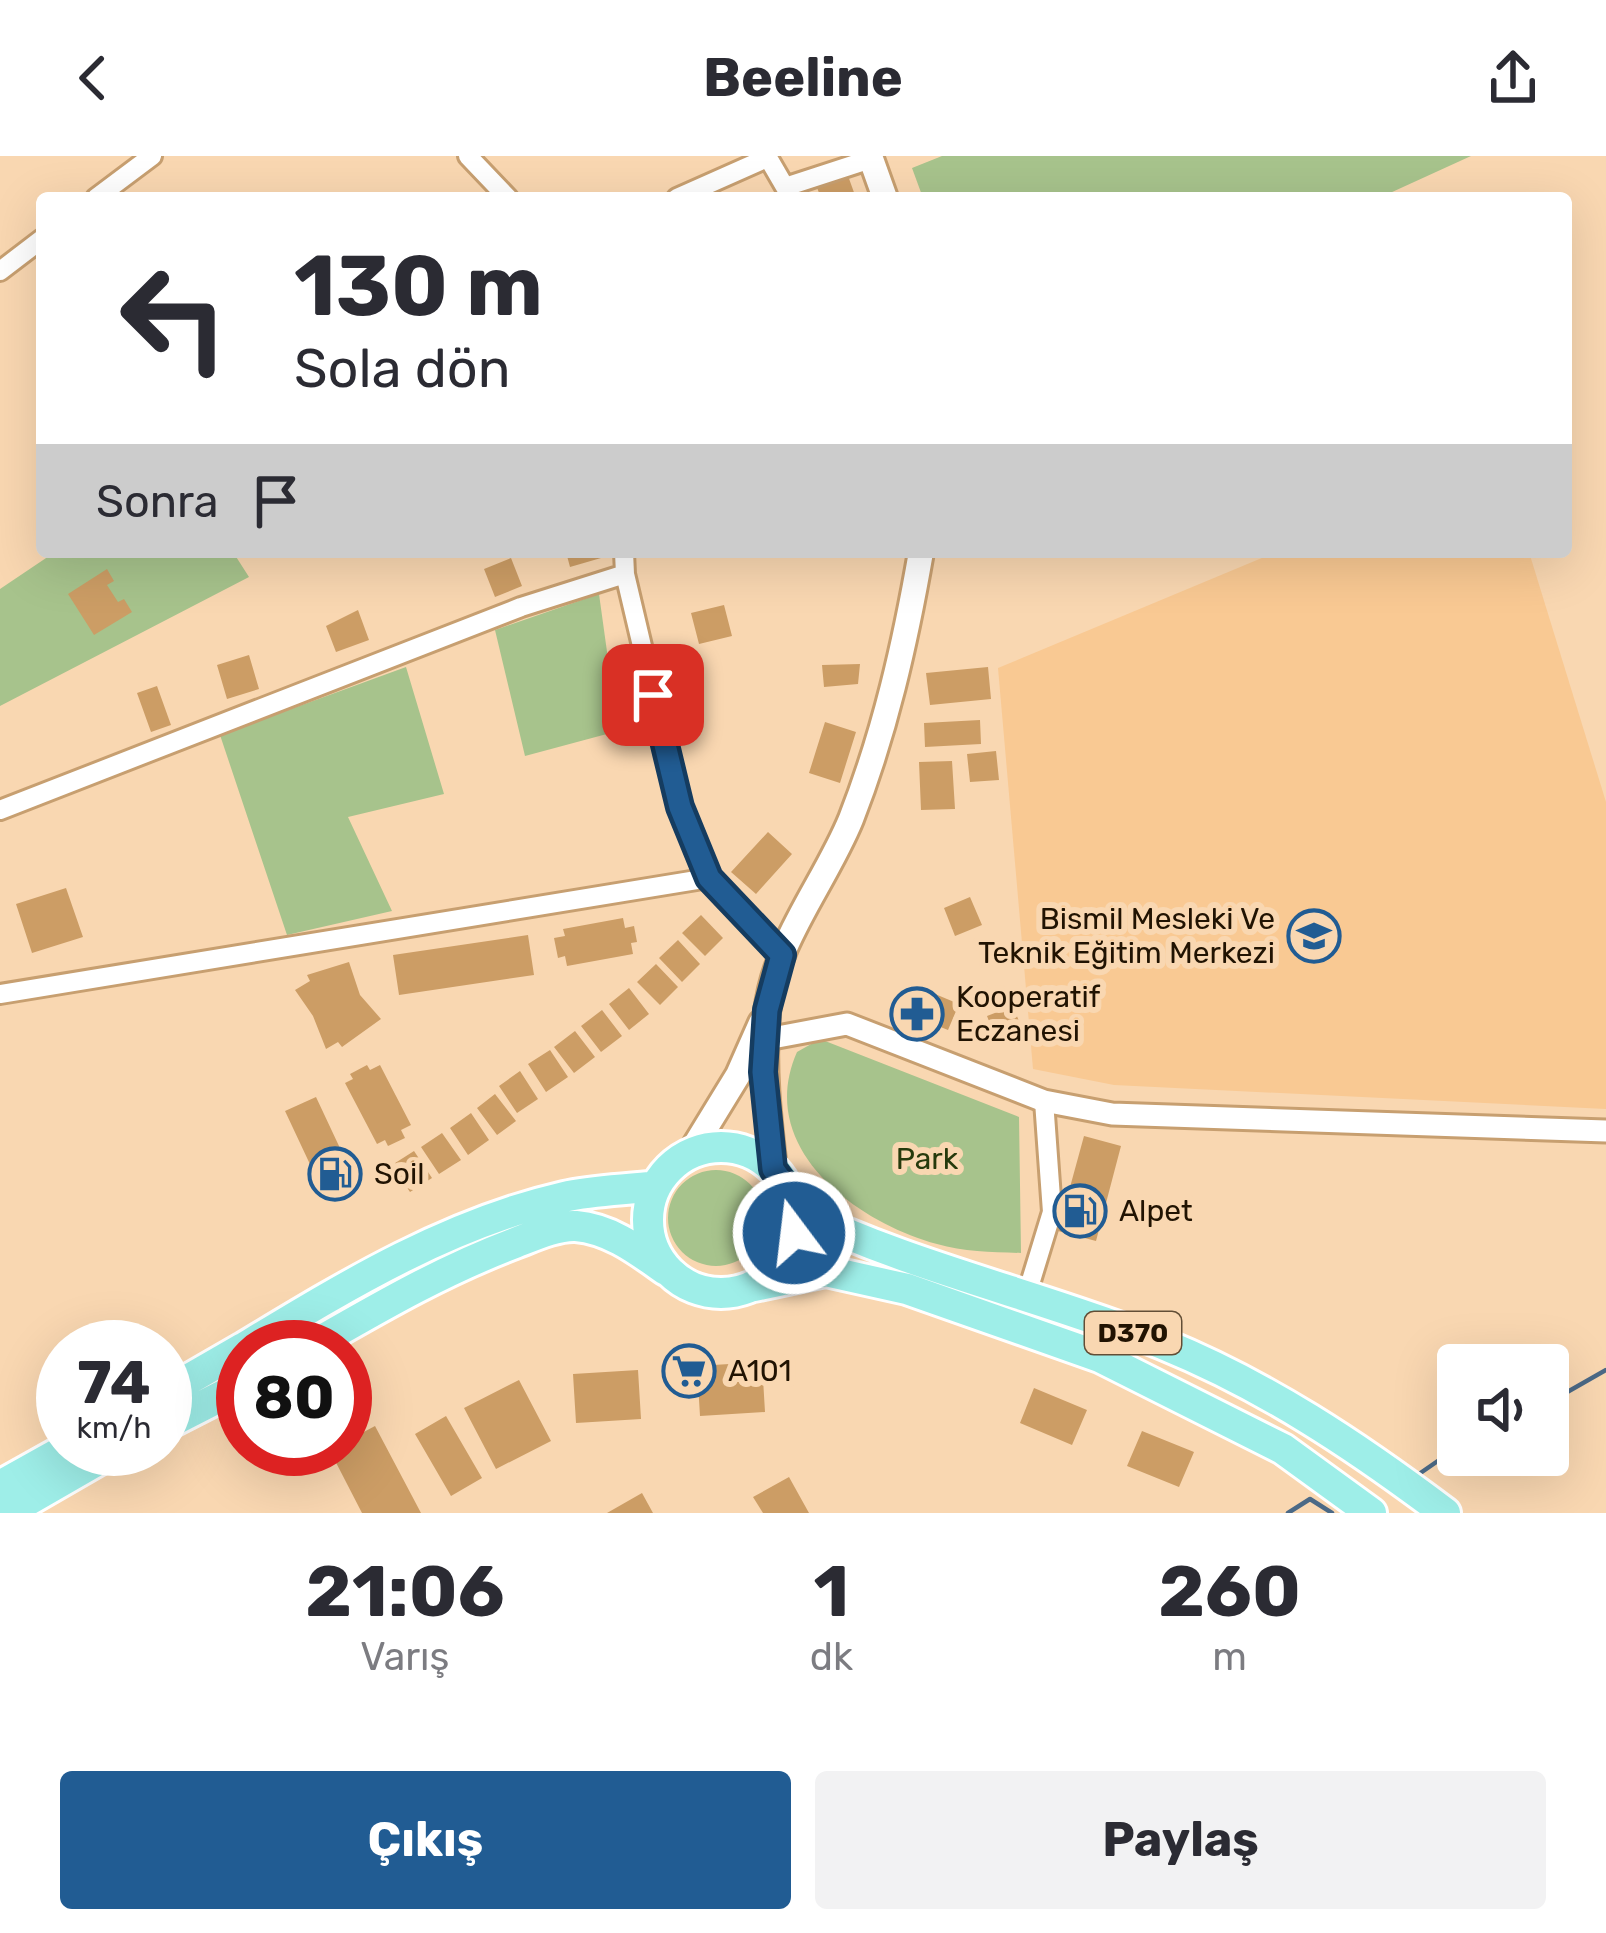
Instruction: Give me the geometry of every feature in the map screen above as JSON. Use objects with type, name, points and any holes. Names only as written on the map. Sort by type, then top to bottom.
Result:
[{"type":"highway","points":[[354,1320],[457,1264],[574,1226],[618,1237],[669,1272],[710,1293],[754,1286],[773,1273],[794,1233],[787,1188],[773,1169],[733,1148],[710,1148],[670,1168],[656,1186],[649,1208],[649,1231],[669,1272]]},
{"type":"highway","points":[[289,1320],[368,1273],[464,1228],[566,1196],[656,1186]]},
{"type":"highway","name":"D370","points":[[794,1210],[860,1243],[1162,1343],[1258,1387],[1381,1465],[1444,1513]]},
{"type":"highway","name":"D370","points":[[754,1286],[826,1270],[907,1289],[1100,1357],[1283,1449],[1371,1513]]},
{"type":"highway","points":[[0,1486],[36,1466]]},
{"type":"highway","points":[[6,1513],[70,1476]]},
{"type":"main road","points":[[871,157],[882,192]]},
{"type":"main road","points":[[688,1155],[738,1075],[767,1010],[782,955],[849,823],[903,655],[920,558]]},
{"type":"main road","points":[[767,1010],[763,1072],[773,1169]]},
{"type":"street","points":[[104,192],[152,156]]},
{"type":"street","points":[[468,156],[502,192]]},
{"type":"street","points":[[690,192],[767,157],[785,187],[871,157]]},
{"type":"street","points":[[0,271],[36,244]]},
{"type":"street","points":[[624,558],[680,807],[709,878],[782,955]]},
{"type":"street","points":[[0,810],[521,607],[625,574]]},
{"type":"street","points":[[0,994],[709,878]]},
{"type":"street","points":[[738,1075],[766,1039],[847,1024],[1044,1101],[1112,1114],[1606,1130]]},
{"type":"street","points":[[1026,1297],[1052,1212],[1044,1101]]},
{"type":"shaded area","name":"Bismil Mesleki Ve Teknik Eğitim Merkezi","points":[[1262,558],[1531,558],[1606,802],[1606,1109],[1114,1085],[1033,1069],[998,668]]},
{"type":"green space","points":[[942,156],[1471,156],[1392,192],[921,192],[912,168]]},
{"type":"green space","points":[[46,558],[237,558],[249,577],[0,706],[0,589]]},
{"type":"green space","points":[[599,594],[618,731],[525,756],[495,630]]},
{"type":"green space","points":[[406,667],[444,794],[348,817],[392,911],[287,935],[220,735]]},
{"type":"green space","name":"Park","points":[[820,1039],[1019,1117],[1021,1253],[958,1249],[905,1233],[874,1218],[820,1175],[789,1119],[788,1087],[797,1052]]},
{"type":"green space","points":[[716,1170],[750,1184],[764,1218],[750,1252],[716,1266],[682,1252],[668,1218],[682,1184]]},
{"type":"building","points":[[847,173],[854,192],[819,192],[816,185]]},
{"type":"building","points":[[511,558],[522,586],[495,597],[484,569]]},
{"type":"building","points":[[568,558],[601,558],[570,567]]},
{"type":"building","points":[[107,569],[114,581],[107,585],[132,612],[94,635],[68,594]]},
{"type":"building","points":[[724,605],[732,636],[699,644],[691,613]]},
{"type":"building","points":[[358,610],[369,640],[336,652],[326,626]]},
{"type":"building","points":[[249,655],[259,689],[227,699],[217,665]]},
{"type":"building","points":[[860,664],[858,684],[824,687],[822,665]]},
{"type":"building","points":[[988,667],[991,699],[930,705],[926,673]]},
{"type":"building","points":[[157,686],[171,725],[151,732],[137,693]]},
{"type":"building","points":[[980,720],[981,744],[925,747],[924,723]]},
{"type":"building","points":[[825,722],[856,732],[840,783],[809,773]]},
{"type":"building","points":[[996,751],[999,780],[970,782],[967,754]]},
{"type":"building","points":[[952,761],[955,809],[921,810],[919,762]]},
{"type":"building","points":[[768,832],[792,854],[756,894],[731,872]]},
{"type":"building","points":[[66,888],[83,937],[32,953],[16,904]]},
{"type":"building","points":[[970,897],[982,925],[955,936],[944,908]]},
{"type":"building","points":[[701,915],[723,938],[705,956],[682,933]]},
{"type":"building","points":[[623,918],[625,928],[634,926],[633,954],[567,966],[565,956],[558,958],[554,938],[565,936],[563,929]]},
{"type":"building","points":[[528,935],[534,975],[399,995],[393,955]]},
{"type":"building","points":[[678,940],[700,964],[682,982],[659,958]]},
{"type":"building","points":[[349,962],[360,995],[381,1019],[342,1047],[338,1042],[326,1049],[313,1016],[295,990],[310,981],[307,975]]},
{"type":"building","points":[[656,964],[678,987],[660,1005],[637,982]]},
{"type":"building","points":[[629,988],[649,1014],[629,1030],[609,1004]]},
{"type":"building","points":[[923,989],[959,1004],[948,1030],[913,1016]]},
{"type":"building","points":[[1013,1006],[1024,1034],[998,1044],[987,1016]]},
{"type":"building","points":[[602,1010],[622,1036],[601,1052],[581,1026]]},
{"type":"building","points":[[575,1031],[595,1057],[574,1073],[554,1047]]},
{"type":"building","points":[[550,1050],[568,1077],[546,1092],[528,1064]]},
{"type":"building","points":[[367,1065],[370,1070],[380,1065],[411,1125],[401,1130],[405,1138],[388,1146],[385,1140],[377,1144],[345,1083],[353,1079],[350,1074]]},
{"type":"building","points":[[520,1071],[538,1099],[517,1113],[499,1086]]},
{"type":"building","points":[[495,1094],[516,1121],[497,1135],[477,1108]]},
{"type":"building","points":[[316,1097],[354,1178],[323,1192],[285,1111]]},
{"type":"building","points":[[471,1113],[489,1140],[468,1155],[450,1128]]},
{"type":"building","points":[[442,1133],[461,1160],[439,1174],[421,1147]]},
{"type":"building","points":[[1084,1136],[1121,1146],[1096,1241],[1058,1231]]},
{"type":"building","points":[[414,1151],[432,1178],[410,1192],[392,1165]]},
{"type":"building","points":[[762,1362],[765,1412],[700,1416],[697,1366]]},
{"type":"building","points":[[638,1370],[641,1419],[576,1423],[573,1374]]},
{"type":"building","points":[[519,1380],[551,1441],[496,1469],[464,1408]]},
{"type":"building","points":[[1034,1388],[1087,1410],[1072,1445],[1020,1423]]},
{"type":"building","points":[[446,1416],[482,1478],[451,1496],[415,1434]]},
{"type":"building","points":[[372,1428],[421,1513],[362,1513],[343,1476],[372,1476]]},
{"type":"building","points":[[1142,1431],[1194,1452],[1179,1487],[1127,1466]]},
{"type":"building","points":[[789,1477],[809,1513],[763,1513],[753,1497]]},
{"type":"building","points":[[642,1493],[653,1513],[607,1513]]},
{"type":"waterway","points":[[1569,1391],[1606,1370]]},
{"type":"waterway","points":[[1419,1474],[1437,1462]]},
{"type":"waterway","points":[[1288,1513],[1310,1499],[1332,1513]]},
{"type":"place","name":"Bismil Mesleki Ve Teknik Eğitim Merkezi","points":[[1314,936]]},
{"type":"place","name":"Kooperatif Eczanesi","points":[[917,1014]]},
{"type":"place","name":"Soil","points":[[335,1174]]},
{"type":"place","name":"Alpet","points":[[1080,1211]]},
{"type":"place","name":"A101","points":[[689,1371]]},
{"type":"route","points":[[653,695],[680,807],[709,878],[782,955],[767,1010],[763,1072],[773,1169],[787,1188],[794,1233]]}]
